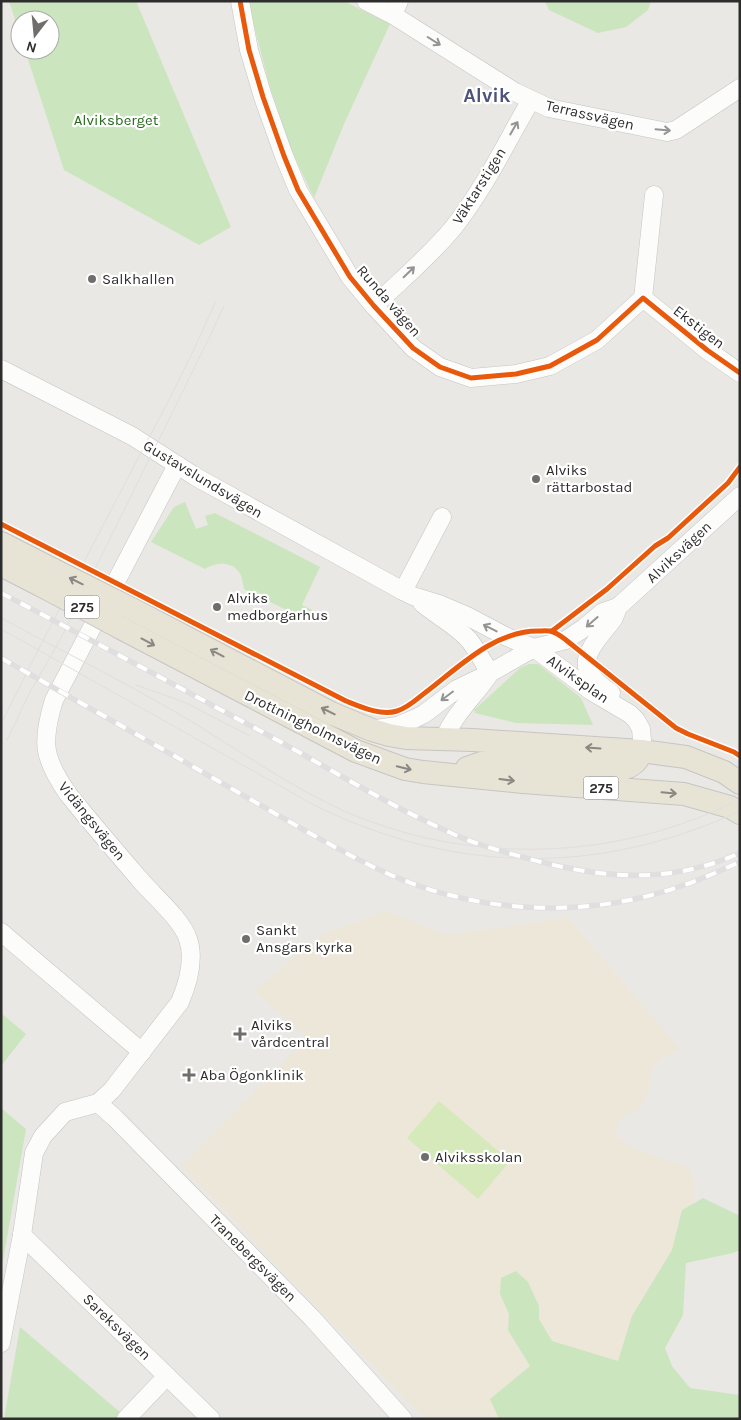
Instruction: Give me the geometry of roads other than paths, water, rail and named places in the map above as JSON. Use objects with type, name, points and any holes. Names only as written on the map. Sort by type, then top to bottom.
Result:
[{"type":"main road","name":"Drottningholmsvägen","points":[[1,543],[119,627],[356,751],[405,769],[523,782],[684,794],[730,807],[740,813]]},
{"type":"main road","name":"Drottningholmsvägen","points":[[1,565],[49,579],[130,608],[331,713],[372,730],[406,738],[473,740],[686,757],[724,772],[740,783]]},
{"type":"main road","points":[[444,739],[446,756],[459,774],[467,768],[481,763],[617,770],[629,768],[636,762],[642,752]]},
{"type":"street","name":"Runda vägen","points":[[240,1],[249,50],[263,97],[298,190],[350,277],[412,348],[440,367],[471,378],[516,374],[550,366],[597,340],[643,298]]},
{"type":"street","name":"Terrassvägen","points":[[366,1],[396,8],[515,92],[549,108],[667,132],[676,130],[740,88]]},
{"type":"street","name":"Väktarstigen","points":[[374,306],[452,229],[474,200],[531,100]]},
{"type":"street","points":[[643,298],[654,195]]},
{"type":"street","name":"Ekstigen","points":[[643,298],[707,350],[740,373]]},
{"type":"street","name":"Gustavslundsvägen","points":[[1,368],[132,436],[196,478],[408,594],[469,640],[490,673]]},
{"type":"street","name":"Vidängsvägen","points":[[98,1103],[112,1090],[180,1002],[186,989],[190,964],[188,939],[182,927],[87,818],[63,787],[50,764],[46,748],[46,734],[54,700],[177,466]]},
{"type":"street","name":"Alviksvägen","points":[[630,714],[590,673],[587,667],[587,658],[592,648],[601,633],[613,620],[618,608],[740,496]]},
{"type":"street","points":[[408,594],[442,517]]},
{"type":"street","name":"Gustavslundsvägen","points":[[408,594],[446,607],[534,648]]},
{"type":"street","name":"Alviksvägen","points":[[534,648],[566,640],[603,612],[618,608]]},
{"type":"street","name":"Alviksplan","points":[[372,730],[397,726],[424,714],[458,689],[534,648],[591,691],[630,714]]},
{"type":"street","name":"Alviksplan","points":[[444,739],[446,732],[490,673]]},
{"type":"street","points":[[630,714],[641,729],[642,752]]},
{"type":"street","points":[[1,932],[142,1052]]},
{"type":"street","points":[[1,1343],[22,1235],[34,1154],[43,1136],[65,1112],[98,1103]]},
{"type":"street","name":"Tranebergsvägen","points":[[98,1103],[312,1318],[396,1417]]},
{"type":"street","name":"Sareksvägen","points":[[22,1235],[211,1419]]},
{"type":"street","points":[[126,1419],[167,1376]]},
{"type":"tram line","points":[[1,724],[173,393],[215,303]]},
{"type":"tram line","points":[[7,740],[29,694],[61,638],[224,306]]},
{"type":"tram line","points":[[1,618],[157,701],[321,800],[390,828],[440,841],[491,848],[542,849],[593,845],[644,835],[693,820],[740,799]]},
{"type":"tram line","points":[[1,629],[312,804],[365,827],[418,844],[471,854],[525,859],[579,856],[632,848],[686,833],[740,811]]},
{"type":"tram line","points":[[136,685],[184,702],[250,736]]},
{"type":"railway","points":[[1,593],[266,734],[402,810],[476,843],[550,864],[605,874],[659,874],[685,870],[713,864],[740,853]]},
{"type":"railway","points":[[1,658],[362,862],[432,890],[504,905],[540,908],[577,907],[649,896],[691,883],[740,862]]},
{"type":"place","name":"Salkhallen","points":[[92,279]]},
{"type":"place","name":"Alviks rättarbostad","points":[[536,479]]},
{"type":"place","name":"Alviks medborgarhus","points":[[217,607]]},
{"type":"place","name":"Sankt Ansgars kyrka","points":[[246,939]]},
{"type":"place","name":"Alviks vårdcentral","points":[[240,1034]]},
{"type":"place","name":"Aba Ögonklinik","points":[[189,1075]]},
{"type":"place","name":"Alviksskolan","points":[[425,1157]]},
{"type":"district","name":"Alvik","points":[[487,95]]},
{"type":"park label","name":"Alviksberget","points":[[116,120]]}]
